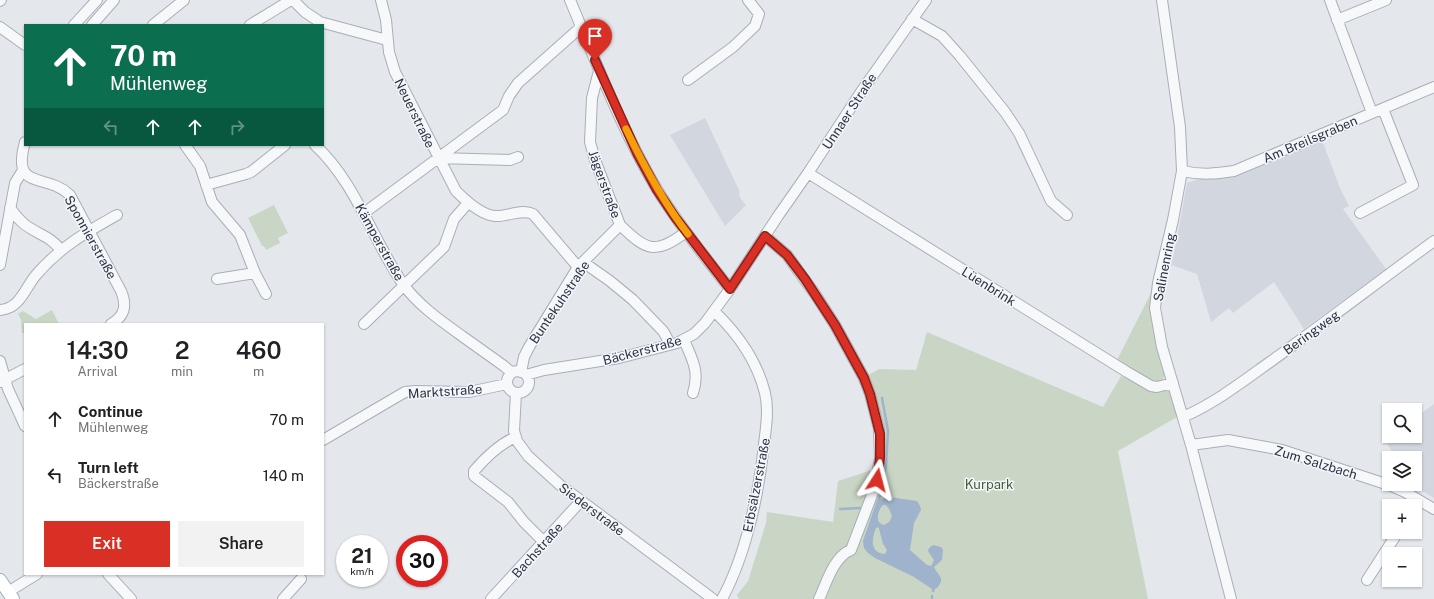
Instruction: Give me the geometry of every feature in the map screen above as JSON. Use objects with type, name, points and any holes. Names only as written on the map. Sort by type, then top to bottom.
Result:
[{"type":"main road","points":[[0,580],[11,595]]},
{"type":"street","points":[[75,24],[97,0]]},
{"type":"street","points":[[93,24],[114,0]]},
{"type":"street","points":[[153,24],[184,0]]},
{"type":"street","points":[[252,24],[292,0],[305,12],[320,22],[387,40]]},
{"type":"street","name":"Neuerstraße","points":[[364,213],[438,158],[395,72],[389,52],[386,20],[381,0]]},
{"type":"street","points":[[570,0],[599,71],[640,159],[657,190],[686,232],[730,289]]},
{"type":"street","points":[[688,80],[733,47],[755,26],[759,14],[748,0]]},
{"type":"street","name":"Unnaer Straße","points":[[773,223],[861,92],[926,0]]},
{"type":"street","name":"Salinenring","points":[[1162,0],[1180,127],[1182,171],[1174,220],[1158,283],[1155,308],[1162,347],[1191,444],[1230,599]]},
{"type":"street","points":[[1330,0],[1372,113]]},
{"type":"street","points":[[1337,20],[1386,0]]},
{"type":"street","points":[[912,19],[942,36],[1005,112],[1019,133],[1051,201],[1066,215]]},
{"type":"street","points":[[0,27],[24,44]]},
{"type":"street","points":[[438,158],[504,110],[509,96],[518,83],[581,27]]},
{"type":"street","name":"Jägerstraße","points":[[599,71],[592,98],[590,142],[597,165],[620,225]]},
{"type":"street","name":"Am Breilsgraben","points":[[1182,171],[1207,175],[1234,171],[1434,87]]},
{"type":"street","points":[[1360,213],[1413,185],[1382,109]]},
{"type":"street","points":[[0,265],[15,183],[23,170],[22,157],[24,146]]},
{"type":"street","points":[[186,146],[200,166],[214,206],[228,220],[240,236],[255,273],[266,294]]},
{"type":"street","points":[[206,185],[251,172],[284,146]]},
{"type":"street","name":"Kämperstraße","points":[[316,146],[328,157],[349,189],[404,285],[431,313],[447,326],[504,366],[520,373]]},
{"type":"street","points":[[438,158],[510,160],[518,157]]},
{"type":"street","points":[[438,158],[456,191],[468,203],[488,215],[494,216],[525,212],[533,214],[581,265],[610,281],[633,300],[663,331],[669,345]]},
{"type":"street","name":"Sponnierstraße","points":[[23,170],[29,177],[55,185],[65,190],[70,196],[124,298],[124,309],[122,315],[113,323]]},
{"type":"street","name":"Lüenbrink","points":[[808,173],[1106,360],[1151,386],[1157,387],[1173,383]]},
{"type":"street","points":[[364,324],[444,247],[454,219],[468,203]]},
{"type":"street","points":[[10,208],[29,228],[48,236],[61,250]]},
{"type":"street","points":[[0,310],[6,310],[17,303],[34,277],[61,250],[117,214]]},
{"type":"street","name":"Bäckerstraße","points":[[520,373],[619,358],[684,340],[694,334],[705,323],[730,289],[773,223]]},
{"type":"street","points":[[620,225],[640,243],[652,247],[664,246],[673,242],[686,232]]},
{"type":"street","name":"Buntekuhstraße","points":[[520,373],[528,347],[581,265],[620,225]]},
{"type":"street","points":[[765,236],[787,255],[805,279],[835,325],[869,388],[879,429],[880,458],[877,480],[851,550],[843,554],[837,561],[819,599]]},
{"type":"street","name":"Beringweg","points":[[1183,417],[1218,399],[1308,335],[1434,241]]},
{"type":"street","points":[[217,279],[255,273]]},
{"type":"street","name":"Erbsälzerstraße","points":[[714,311],[729,325],[752,360],[766,394],[767,411],[762,468],[753,510],[737,568],[722,599]]},
{"type":"street","points":[[684,340],[697,374],[693,392]]},
{"type":"street","points":[[0,362],[3,381],[24,424]]},
{"type":"street","points":[[3,381],[24,370]]},
{"type":"street","points":[[520,373],[529,381],[527,388],[522,392],[516,393],[510,390],[507,384],[508,378],[520,373]]},
{"type":"street","name":"Marktstraße","points":[[324,439],[400,394],[415,391],[469,392],[507,384]]},
{"type":"street","name":"Siederstraße","points":[[516,393],[513,426],[516,437],[528,456],[560,485],[713,599]]},
{"type":"street","points":[[516,437],[503,443],[493,452],[474,471],[474,476],[508,502],[524,522],[544,542]]},
{"type":"street","name":"Zum Salzbach","points":[[1191,444],[1228,440],[1282,450],[1389,485],[1405,492],[1412,499]]},
{"type":"street","name":"Bachstraße","points":[[491,599],[581,501]]},
{"type":"street","name":"Zum Salzbach","points":[[1422,505],[1434,509]]},
{"type":"street","points":[[1367,580],[1393,539]]},
{"type":"street","points":[[11,595],[36,575]]},
{"type":"street","points":[[109,575],[130,599]]},
{"type":"street","points":[[283,599],[301,579]]},
{"type":"shaded area","points":[[705,118],[739,190],[740,198],[746,205],[725,226],[670,135]]},
{"type":"shaded area","points":[[1322,140],[1340,188],[1349,206],[1343,209],[1386,269],[1304,329],[1274,282],[1233,313],[1229,308],[1211,322],[1197,274],[1171,265],[1187,183],[1199,179],[1236,176]]},
{"type":"shaded area","points":[[1434,404],[1434,498],[1422,491],[1422,451],[1392,451],[1387,443],[1422,443],[1422,413]]},
{"type":"green space","points":[[274,205],[288,233],[278,238],[280,243],[266,250],[264,246],[262,246],[248,218]]},
{"type":"green space","points":[[1151,293],[1152,316],[1166,374],[1164,378],[1158,382],[1153,382],[1116,362]]},
{"type":"green space","points":[[52,310],[58,323],[24,323],[24,333],[22,333],[21,320],[18,314],[23,311],[36,319]]},
{"type":"green space","name":"Kurpark","points":[[927,332],[1103,407],[1121,376],[1152,392],[1163,389],[1169,391],[1177,417],[1118,451],[1148,599],[739,599],[737,595],[748,581],[766,523],[767,512],[833,522],[838,481],[875,469],[878,440],[873,411],[858,381],[879,369],[916,370]]},
{"type":"water","points":[[889,497],[917,501],[921,510],[914,523],[910,550],[927,565],[931,566],[934,560],[928,551],[929,548],[933,545],[941,547],[943,550],[942,560],[934,567],[941,579],[937,588],[932,589],[914,577],[875,558],[864,548],[863,541],[877,500]],"holes":[[[883,505],[886,505],[892,516],[889,522],[884,525],[881,524],[878,519],[878,513]],[[878,527],[883,544],[887,550],[885,554],[876,551],[874,548],[873,540],[876,528]]]},
{"type":"waterway","points":[[879,500],[886,466],[888,431],[882,398]]},
{"type":"waterway","points":[[840,509],[861,508]]},
{"type":"slow traffic","points":[[626,129],[657,190],[688,234]]},
{"type":"route","points":[[595,60],[637,153],[657,190],[675,217],[730,289],[765,236],[787,255],[815,294],[835,325],[869,388],[880,434],[880,458],[877,480]]}]
